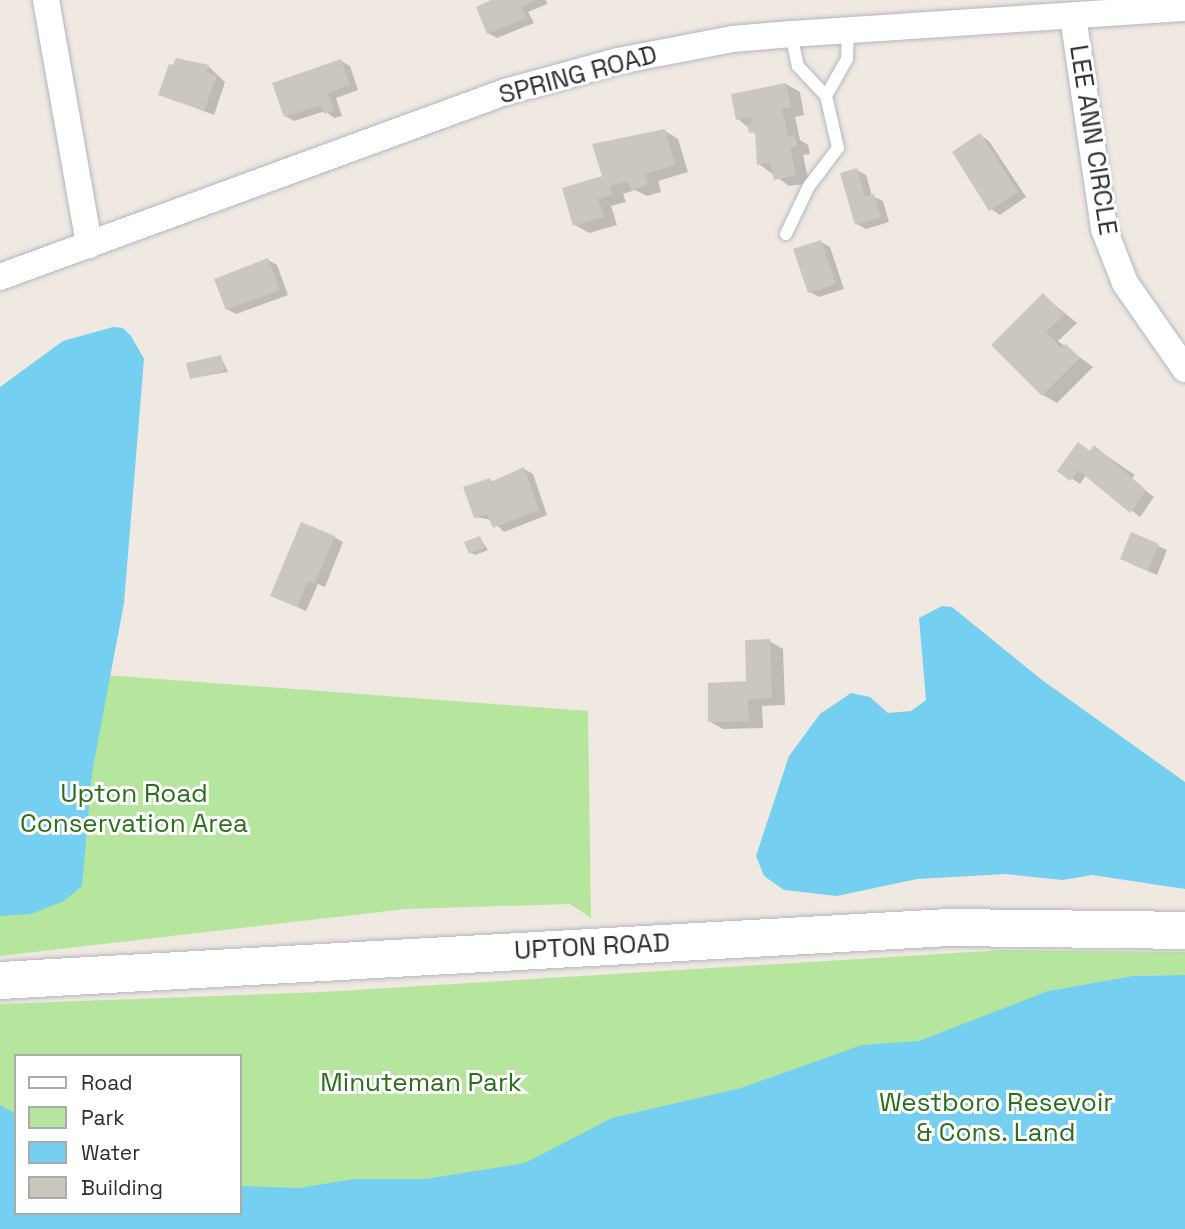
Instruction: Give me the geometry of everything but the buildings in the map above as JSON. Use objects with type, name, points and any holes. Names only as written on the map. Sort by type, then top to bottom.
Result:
[{"type":"main road","name":"UPTON ROAD","points":[[0,980],[948,927],[1185,930]]},
{"type":"street","points":[[46,0],[89,245]]},
{"type":"street","name":"SPRING ROAD","points":[[0,277],[505,92],[630,58],[791,34],[1185,8]]},
{"type":"street","name":"LEE ANN CIRCLE","points":[[1073,16],[1104,229],[1125,283],[1185,369]]},
{"type":"lane","points":[[826,96],[847,59],[848,30]]},
{"type":"lane","points":[[786,234],[809,186],[838,148],[826,96],[798,66],[791,34]]},
{"type":"green space","name":"Upton Road Conservation Area","points":[[0,578],[105,675],[588,711],[591,918],[570,904],[406,909],[0,956]]},
{"type":"green space","name":"Westboro Resevoir & Cons. Land","points":[[1003,950],[1185,952],[1185,975],[1132,976],[1048,991],[1185,1229],[0,1229],[0,1004],[324,992]]},
{"type":"water","points":[[113,327],[123,328],[131,336],[144,359],[124,603],[92,773],[82,886],[64,901],[31,914],[0,916],[0,387],[63,341]]},
{"type":"water","points":[[942,606],[952,607],[1042,680],[1185,782],[1185,889],[1092,875],[1063,880],[1005,874],[917,879],[837,896],[784,890],[764,876],[756,856],[789,756],[820,714],[851,693],[870,697],[888,713],[911,711],[926,700],[919,618]]},
{"type":"water","name":"Westboro Resevoir & Cons. Land","points":[[1185,975],[1185,1229],[0,1229],[0,1105],[14,1113],[14,1215],[242,1215],[242,1186],[299,1188],[353,1179],[426,1179],[525,1163],[612,1118],[741,1088],[862,1045],[919,1041],[1048,991],[1132,976]]},
{"type":"park label","name":"Minuteman Park","points":[[421,1083]]}]
